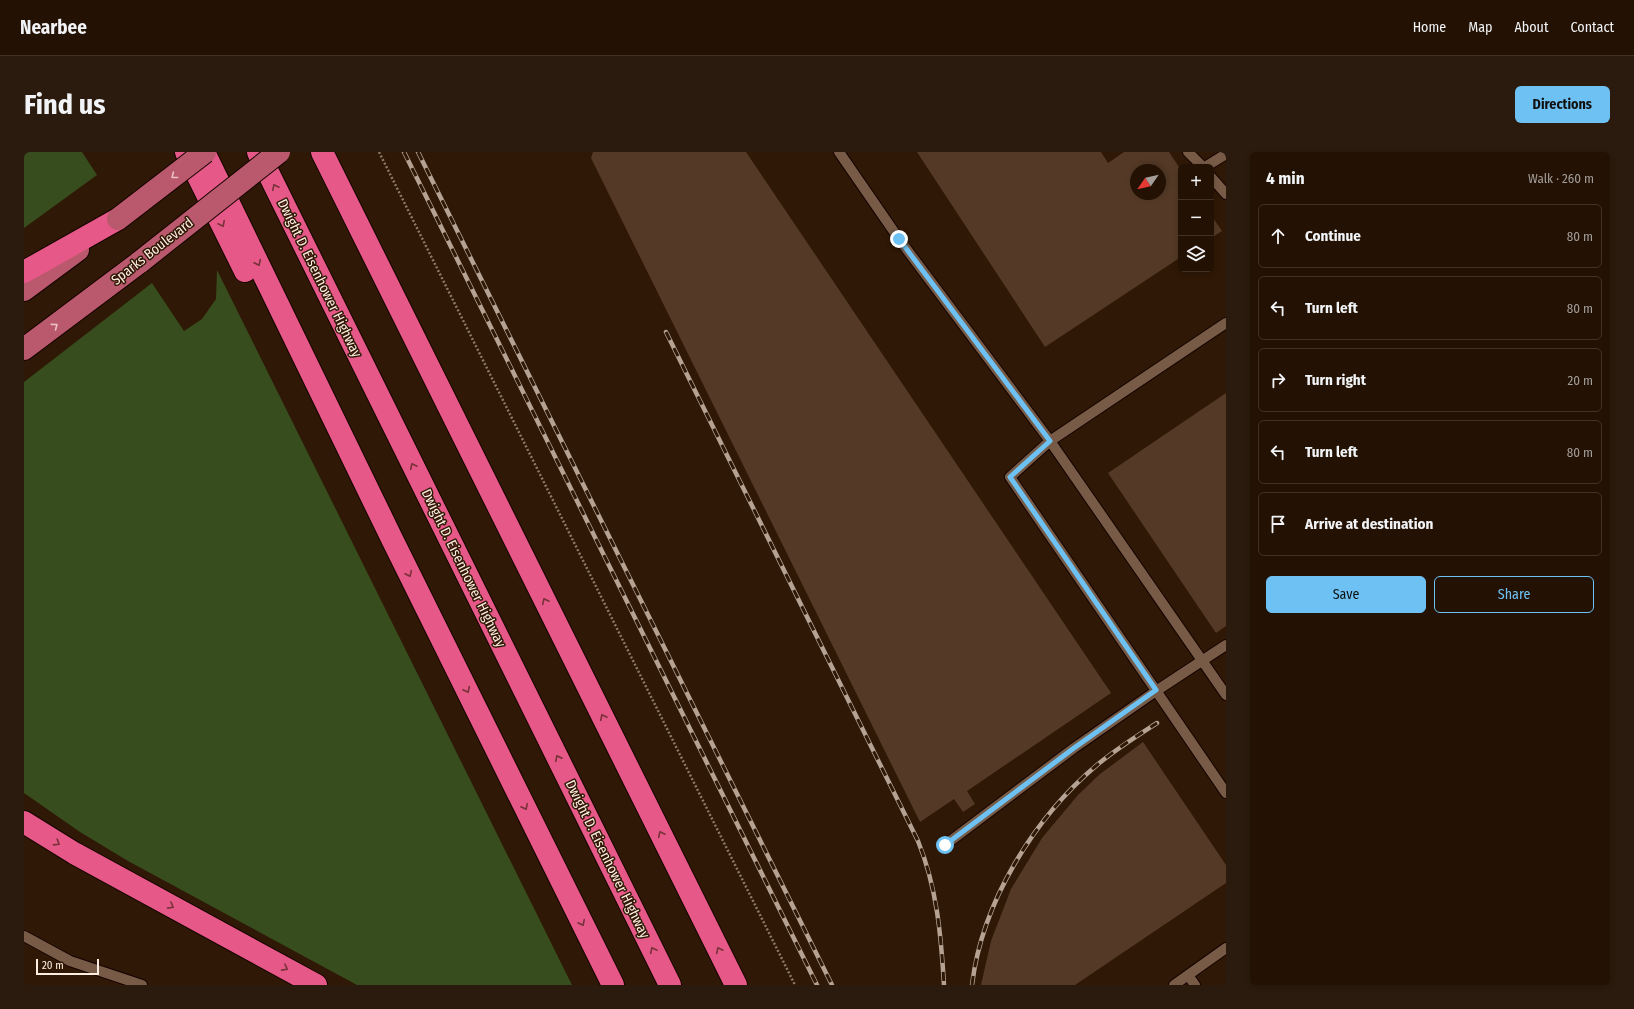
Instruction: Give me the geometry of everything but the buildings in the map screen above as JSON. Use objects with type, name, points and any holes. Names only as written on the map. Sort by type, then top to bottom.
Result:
[{"type":"highway","points":[[186,152],[321,422],[392,539]]},
{"type":"highway","points":[[205,152],[392,539],[613,985]]},
{"type":"highway","name":"Dwight D. Eisenhower Highway","points":[[258,152],[670,985]]},
{"type":"highway","points":[[322,152],[736,985]]},
{"type":"highway","points":[[24,272],[118,219]]},
{"type":"highway","points":[[24,822],[74,853],[316,985]]},
{"type":"main road","points":[[24,290],[205,152]]},
{"type":"main road","name":"Sparks Boulevard","points":[[24,349],[140,262],[279,152]]},
{"type":"lane","points":[[839,152],[899,239],[1050,441],[1226,695]]},
{"type":"lane","points":[[1188,152],[1201,164]]},
{"type":"lane","points":[[1209,164],[1226,154]]},
{"type":"lane","points":[[1214,180],[1226,194]]},
{"type":"lane","points":[[1226,323],[1050,441],[1010,477],[1226,793]]},
{"type":"lane","points":[[945,845],[1074,748],[1156,690],[1226,645]]},
{"type":"lane","points":[[24,936],[70,961],[142,985]]},
{"type":"lane","points":[[1174,985],[1226,948]]},
{"type":"lane","points":[[1188,975],[1195,985]]},
{"type":"path","points":[[378,152],[795,985]]},
{"type":"green space","points":[[24,152],[82,152],[97,175],[24,228]]},
{"type":"green space","points":[[217,270],[572,985],[357,985],[128,861],[80,832],[24,793],[24,382],[152,283],[184,331],[202,319],[216,299]]},
{"type":"railway","points":[[404,152],[817,985]]},
{"type":"railway","points":[[418,152],[832,985]]},
{"type":"railway","points":[[666,332],[918,841],[930,876],[934,894],[944,985]]},
{"type":"railway","points":[[972,985],[978,954],[987,923],[999,893],[1032,836],[1052,810],[1074,786],[1097,765],[1119,748],[1157,723]]},
{"type":"route","points":[[899,239],[1050,441],[1010,477],[1156,690],[1074,748],[945,845]]}]
